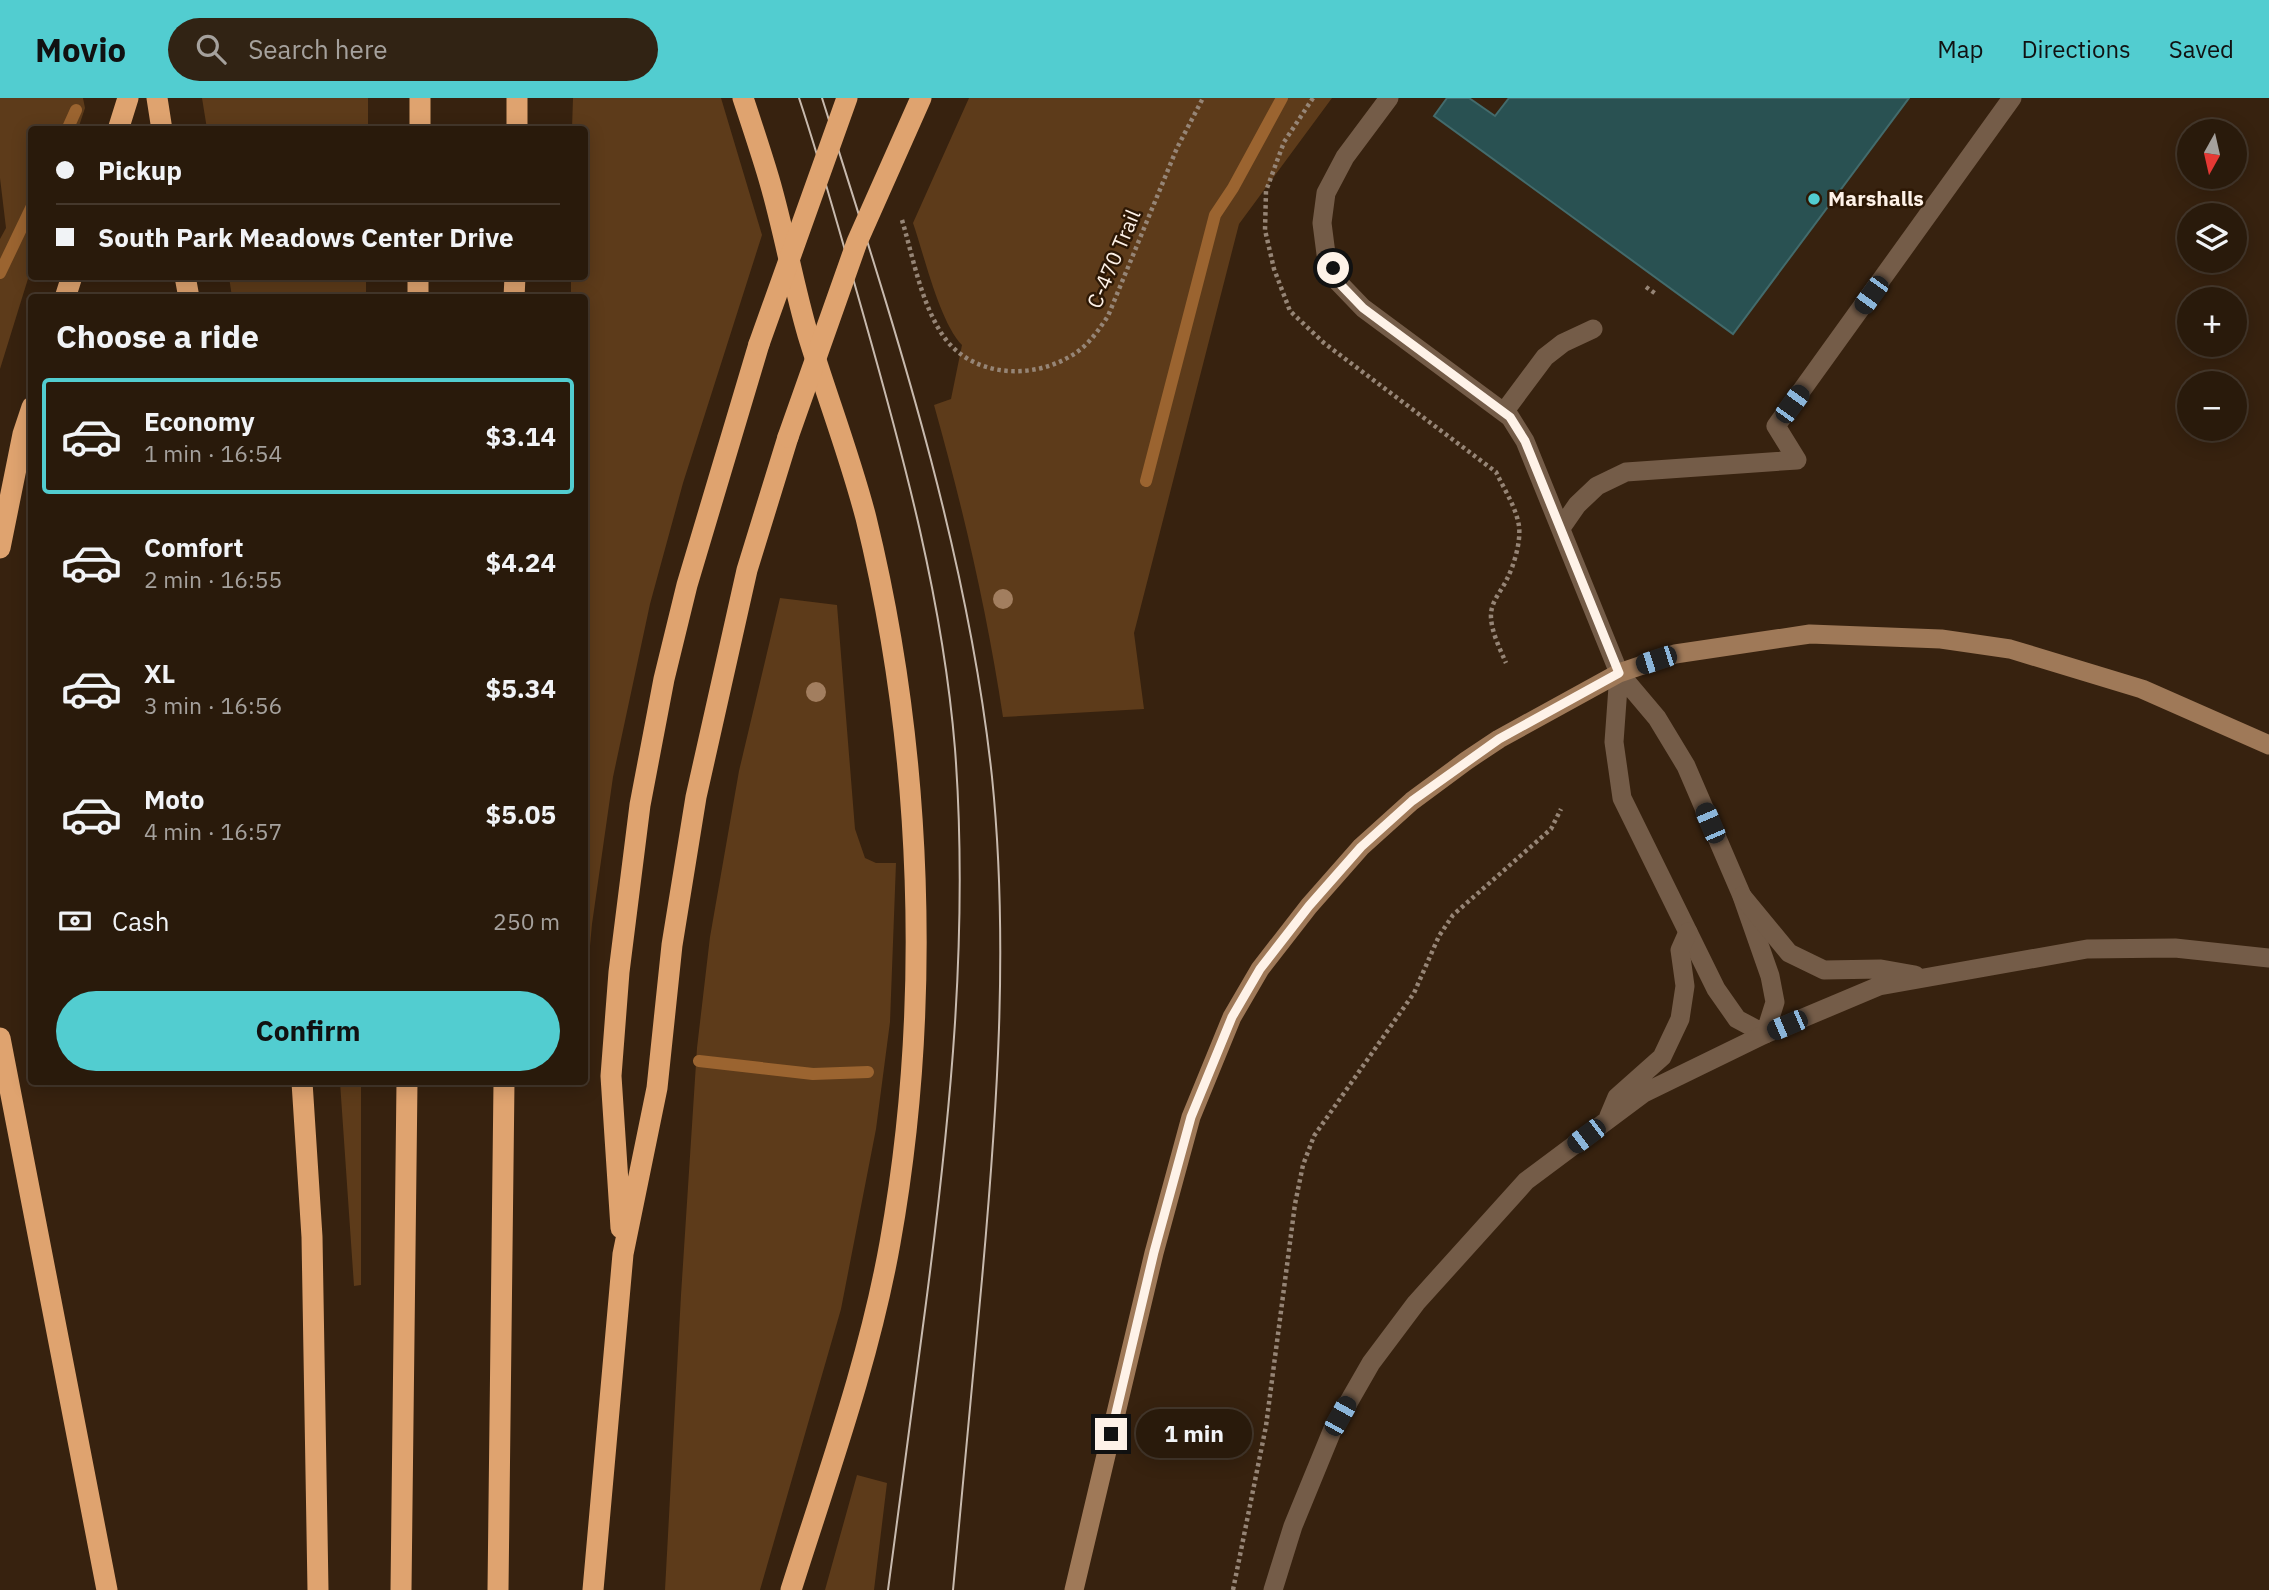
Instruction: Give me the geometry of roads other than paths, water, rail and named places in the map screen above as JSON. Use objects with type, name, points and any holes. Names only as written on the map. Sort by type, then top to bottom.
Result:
[{"type":"highway","points":[[119,126],[128,98]]},
{"type":"highway","points":[[157,98],[161,126]]},
{"type":"highway","points":[[420,98],[420,126]]},
{"type":"highway","points":[[517,98],[517,126]]},
{"type":"highway","points":[[743,98],[769,179],[808,335],[852,463],[878,573],[896,676],[906,764],[916,933],[914,1051],[907,1134],[890,1245],[865,1354],[791,1590]]},
{"type":"highway","points":[[623,1254],[611,1076],[619,972],[640,805],[664,679],[687,585],[760,344],[847,98]]},
{"type":"highway","points":[[593,1590],[623,1254],[657,1088],[672,945],[696,797],[747,570],[788,437],[857,242],[921,98]]},
{"type":"highway","points":[[0,548],[28,419]]},
{"type":"highway","points":[[0,1038],[107,1590]]},
{"type":"highway","points":[[302,1085],[312,1237],[318,1590]]},
{"type":"highway","points":[[401,1590],[407,1085]]},
{"type":"highway","points":[[498,1590],[504,1085]]},
{"type":"main road","points":[[1074,1590],[1154,1252],[1191,1117],[1237,1008],[1260,969],[1309,906],[1361,847],[1412,801],[1499,739],[1619,673],[1675,654],[1810,634],[1941,639],[2010,649],[2141,689],[2269,745]]},
{"type":"street","points":[[1388,98],[1345,157],[1326,193],[1322,223],[1326,254],[1339,283],[1363,308],[1504,412],[1525,441],[1619,673],[1657,718],[1686,766],[1742,896],[1770,976],[1775,1002],[1765,1034]]},
{"type":"street","points":[[1560,528],[1577,505],[1597,486],[1626,472],[1797,460],[1776,426],[2012,98]]},
{"type":"street","points":[[1504,412],[1545,357],[1563,343],[1593,329]]},
{"type":"street","points":[[1619,673],[1614,742],[1622,798],[1716,989],[1737,1019],[1765,1034]]},
{"type":"street","points":[[1742,896],[1789,953],[1824,970],[1881,969],[1927,977]]},
{"type":"street","points":[[1606,1121],[1617,1097],[1662,1057],[1681,1019],[1685,986],[1680,950],[1688,932]]},
{"type":"street","points":[[1273,1590],[1293,1526],[1332,1431],[1371,1363],[1416,1303],[1526,1181],[1644,1093],[1765,1034],[1879,986],[2087,949],[2175,948],[2269,958]]},
{"type":"waterway","points":[[1146,481],[1215,215],[1233,188],[1282,98]]},
{"type":"waterway","points":[[69,126],[76,110]]},
{"type":"waterway","points":[[0,273],[28,214]]},
{"type":"waterway","points":[[699,1061],[813,1074],[868,1072]]},
{"type":"tram line","points":[[799,98],[879,370],[920,531],[941,639],[955,749],[960,888],[955,1026],[935,1234],[888,1590]]},
{"type":"tram line","points":[[822,98],[900,349],[946,518],[965,604],[992,777],[1000,902],[996,1091],[953,1590]]},
{"type":"place","name":"Marshalls","points":[[1814,199]]}]
